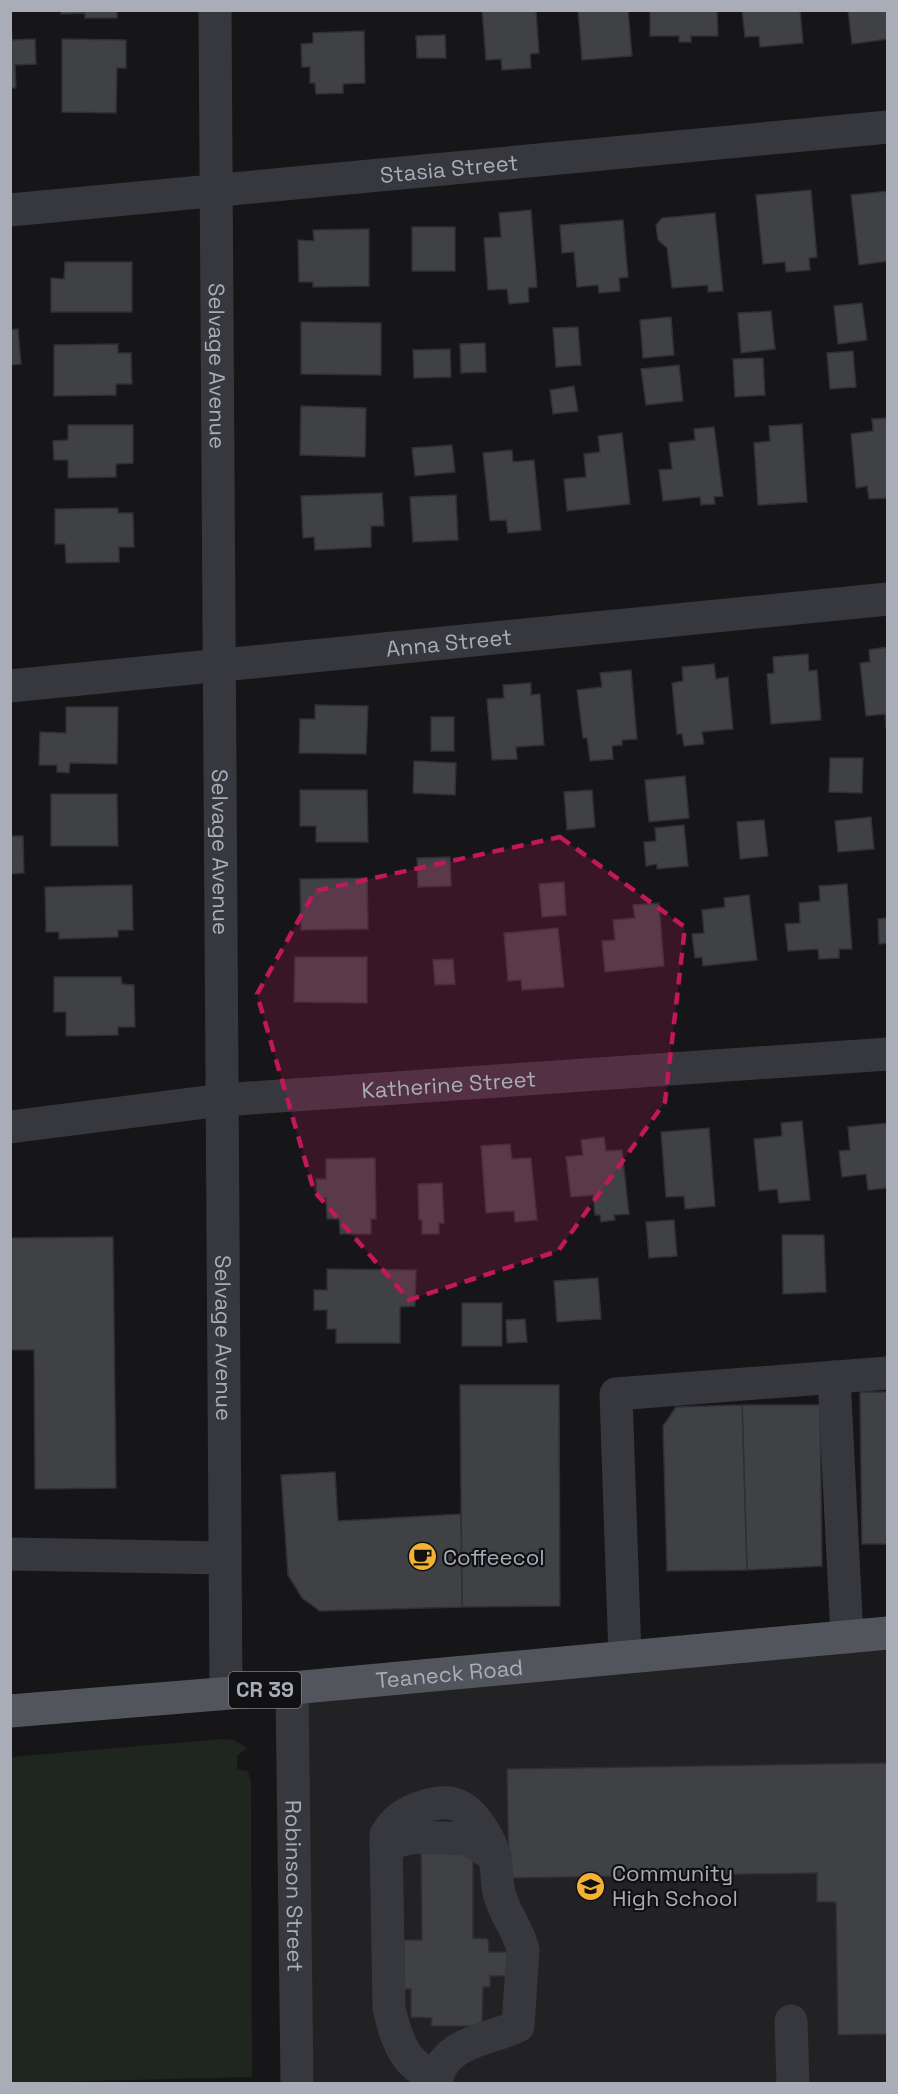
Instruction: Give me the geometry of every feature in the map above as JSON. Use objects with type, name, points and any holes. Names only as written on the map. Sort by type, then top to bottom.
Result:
[{"type":"main road","name":"Teaneck Road","points":[[10,1711],[292,1688],[888,1633]]},
{"type":"street","name":"Selvage Avenue","points":[[215,10],[225,1692]]},
{"type":"street","name":"Stasia Street","points":[[10,210],[888,127]]},
{"type":"street","name":"Anna Street","points":[[10,686],[888,599]]},
{"type":"street","name":"Katherine Street","points":[[10,1127],[222,1100],[888,1054]]},
{"type":"street","points":[[625,1657],[616,1394],[888,1373]]},
{"type":"street","points":[[834,1377],[847,1637]]},
{"type":"street","points":[[10,1554],[224,1558]]},
{"type":"street","name":"Robinson Street","points":[[292,1688],[297,2084]]},
{"type":"street","points":[[442,1802],[458,1805],[482,1828],[495,1856],[500,1897],[521,1939],[523,1950],[518,2026],[505,2033],[460,2048],[444,2063],[436,2082],[413,2062],[403,2048],[389,2008],[386,1835],[391,1825],[402,1816],[425,1806],[442,1802]]},
{"type":"street","points":[[791,2021],[793,2084]]},
{"type":"highlighted area","points":[[560,837],[685,927],[665,1102],[558,1251],[409,1300],[314,1191],[257,994],[315,891]]},
{"type":"shaded area","name":"Community High School","points":[[887,1633],[887,2083],[297,2083],[292,1688]]},
{"type":"shaded area","points":[[223,1739],[234,1740],[247,1748],[237,1756],[237,1769],[248,1771],[251,1783],[252,2077],[11,2083],[11,1757]]},
{"type":"building","points":[[61,10],[117,10],[117,18],[85,18],[85,13],[61,14]]},
{"type":"building","points":[[482,10],[536,10],[539,53],[530,54],[531,68],[502,70],[501,59],[486,60]]},
{"type":"building","points":[[578,10],[628,10],[632,56],[582,60]]},
{"type":"building","points":[[650,10],[717,10],[718,36],[691,36],[691,42],[679,42],[679,36],[650,36]]},
{"type":"building","points":[[742,10],[800,10],[803,43],[760,47],[759,36],[745,37]]},
{"type":"building","points":[[848,10],[888,10],[888,39],[852,44]]},
{"type":"building","points":[[10,11],[12,40],[35,39],[36,64],[15,65],[16,88],[10,88]]},
{"type":"building","points":[[364,31],[365,83],[343,84],[343,93],[316,94],[315,83],[310,83],[310,67],[302,67],[301,44],[313,43],[313,33]]},
{"type":"building","points":[[445,35],[446,58],[417,58],[416,36]]},
{"type":"building","points":[[62,39],[126,40],[126,68],[117,68],[116,113],[62,112]]},
{"type":"building","points":[[811,190],[817,257],[809,258],[810,270],[786,272],[785,262],[763,264],[756,195]]},
{"type":"building","points":[[888,191],[888,261],[859,265],[851,195]]},
{"type":"building","points":[[531,210],[537,287],[528,288],[529,302],[509,304],[507,289],[488,290],[484,238],[501,237],[499,213]]},
{"type":"building","points":[[715,213],[723,291],[708,292],[708,285],[672,288],[667,248],[658,240],[656,225],[662,218]]},
{"type":"building","points":[[623,220],[628,277],[619,278],[620,291],[599,293],[598,285],[577,287],[574,252],[562,253],[560,225]]},
{"type":"building","points":[[412,227],[455,227],[455,271],[412,271]]},
{"type":"building","points":[[369,229],[369,286],[313,287],[313,282],[299,282],[298,240],[314,241],[313,230]]},
{"type":"building","points":[[65,262],[132,262],[132,312],[51,312],[51,278],[64,279]]},
{"type":"building","points":[[862,303],[867,340],[838,344],[834,306]]},
{"type":"building","points":[[771,311],[775,349],[741,353],[738,313]]},
{"type":"building","points":[[671,317],[674,355],[643,358],[640,320]]},
{"type":"building","points":[[301,322],[381,323],[381,375],[301,374]]},
{"type":"building","points":[[578,327],[581,365],[556,367],[553,328]]},
{"type":"building","points":[[18,329],[21,364],[10,365],[10,330]]},
{"type":"building","points":[[485,343],[486,372],[461,373],[460,344]]},
{"type":"building","points":[[118,344],[118,353],[131,353],[132,384],[116,384],[116,395],[54,396],[54,345]]},
{"type":"building","points":[[450,349],[451,377],[414,378],[413,350]]},
{"type":"building","points":[[853,351],[856,387],[830,389],[827,353]]},
{"type":"building","points":[[763,358],[765,395],[735,397],[733,359]]},
{"type":"building","points":[[679,365],[683,401],[646,405],[641,369]]},
{"type":"building","points":[[574,386],[578,411],[553,414],[550,390]]},
{"type":"building","points":[[301,406],[366,408],[365,457],[300,455]]},
{"type":"building","points":[[888,418],[888,498],[869,499],[867,486],[856,488],[851,434],[873,431],[872,419]]},
{"type":"building","points":[[802,424],[807,502],[758,505],[754,443],[770,441],[769,426]]},
{"type":"building","points":[[68,425],[133,425],[133,463],[116,464],[116,477],[68,478],[68,460],[54,460],[53,441],[68,440]]},
{"type":"building","points":[[714,427],[723,496],[714,497],[715,504],[701,505],[700,497],[663,501],[659,470],[672,469],[669,443],[695,440],[694,429]]},
{"type":"building","points":[[622,433],[630,504],[567,511],[564,479],[586,477],[584,454],[600,452],[598,436]]},
{"type":"building","points":[[452,445],[455,472],[415,476],[412,448]]},
{"type":"building","points":[[512,450],[513,462],[534,460],[541,530],[508,533],[506,520],[490,521],[483,453]]},
{"type":"building","points":[[382,493],[384,526],[371,526],[371,547],[315,550],[314,537],[303,538],[301,496]]},
{"type":"building","points":[[456,495],[458,540],[413,542],[410,497]]},
{"type":"building","points":[[118,508],[118,513],[133,513],[134,547],[119,547],[119,562],[66,563],[65,544],[55,544],[55,509]]},
{"type":"building","points":[[888,647],[888,728],[886,728],[885,714],[866,716],[860,663],[870,662],[869,650]]},
{"type":"building","points":[[808,654],[809,671],[817,670],[821,720],[771,724],[767,674],[774,673],[773,657]]},
{"type":"building","points":[[714,664],[716,679],[728,677],[733,729],[702,732],[704,744],[684,746],[682,734],[677,734],[672,683],[683,681],[682,667]]},
{"type":"building","points":[[631,670],[637,739],[622,740],[622,745],[612,746],[613,759],[590,761],[587,738],[583,738],[577,690],[602,687],[600,673]]},
{"type":"building","points":[[531,683],[531,695],[540,694],[544,745],[516,747],[517,759],[492,760],[487,699],[504,698],[503,685]]},
{"type":"building","points":[[315,705],[368,706],[366,754],[299,753],[300,719],[315,719]]},
{"type":"building","points":[[66,707],[118,707],[117,764],[70,763],[69,773],[57,772],[57,765],[39,765],[40,732],[66,733]]},
{"type":"building","points":[[431,717],[454,717],[454,751],[431,751]]},
{"type":"building","points":[[830,758],[863,758],[862,793],[829,792]]},
{"type":"building","points":[[414,761],[456,763],[455,795],[413,793]]},
{"type":"building","points":[[685,776],[689,818],[649,822],[645,780]]},
{"type":"building","points":[[300,790],[367,790],[368,842],[316,842],[316,826],[300,826]]},
{"type":"building","points":[[592,790],[595,827],[567,830],[564,792]]},
{"type":"building","points":[[51,794],[117,794],[118,846],[51,846]]},
{"type":"building","points":[[871,817],[874,849],[838,852],[835,821]]},
{"type":"building","points":[[764,820],[768,856],[740,859],[737,822]]},
{"type":"building","points":[[684,825],[688,866],[657,869],[657,864],[646,866],[644,842],[656,841],[655,828]]},
{"type":"building","points":[[10,836],[23,836],[24,873],[10,874]]},
{"type":"building","points":[[450,857],[451,886],[418,887],[417,858]]},
{"type":"building","points":[[367,878],[368,929],[301,930],[300,879]]},
{"type":"building","points":[[564,882],[566,915],[542,917],[539,884]]},
{"type":"building","points":[[847,884],[852,949],[839,949],[839,958],[819,959],[818,949],[788,951],[785,924],[800,923],[799,903],[820,901],[819,886]]},
{"type":"building","points":[[132,885],[133,930],[118,930],[118,937],[59,939],[59,932],[46,932],[45,887]]},
{"type":"building","points":[[749,895],[757,960],[703,966],[702,957],[695,958],[692,934],[704,933],[702,910],[725,907],[724,898]]},
{"type":"building","points":[[659,903],[664,966],[605,972],[602,941],[615,940],[613,920],[635,918],[633,905]]},
{"type":"building","points":[[888,918],[888,943],[879,944],[878,919]]},
{"type":"building","points":[[558,928],[564,987],[522,990],[521,980],[508,981],[504,933]]},
{"type":"building","points":[[295,957],[367,957],[367,1003],[294,1002]]},
{"type":"building","points":[[453,959],[455,984],[435,985],[433,960]]},
{"type":"building","points":[[54,977],[121,977],[122,984],[134,985],[135,1027],[118,1027],[118,1035],[66,1036],[66,1012],[54,1012]]},
{"type":"building","points":[[802,1121],[810,1200],[779,1203],[777,1189],[759,1191],[754,1139],[782,1136],[781,1123]]},
{"type":"building","points":[[888,1123],[888,1188],[868,1190],[866,1174],[842,1177],[839,1151],[850,1150],[848,1127]]},
{"type":"building","points":[[709,1128],[715,1206],[685,1209],[684,1196],[666,1197],[661,1132]]},
{"type":"building","points":[[604,1137],[606,1151],[622,1150],[629,1214],[614,1215],[615,1220],[601,1222],[600,1215],[595,1215],[593,1195],[571,1197],[566,1157],[583,1155],[581,1140]]},
{"type":"building","points":[[510,1144],[512,1159],[531,1158],[537,1220],[515,1222],[514,1211],[486,1213],[481,1146]]},
{"type":"building","points":[[375,1158],[376,1219],[371,1219],[371,1234],[340,1234],[339,1219],[327,1219],[326,1198],[317,1198],[316,1179],[326,1179],[326,1159]]},
{"type":"building","points":[[442,1183],[444,1223],[439,1223],[439,1234],[422,1234],[422,1220],[419,1220],[418,1184]]},
{"type":"building","points":[[674,1220],[677,1256],[649,1258],[646,1222]]},
{"type":"building","points":[[782,1235],[824,1235],[826,1292],[783,1294]]},
{"type":"building","points":[[113,1237],[116,1488],[35,1489],[34,1350],[10,1350],[10,1238]]},
{"type":"building","points":[[327,1269],[416,1270],[415,1306],[400,1307],[400,1343],[336,1343],[336,1329],[327,1329],[327,1310],[314,1310],[314,1290],[327,1290]]},
{"type":"building","points":[[598,1278],[601,1319],[557,1322],[554,1281]]},
{"type":"building","points":[[462,1303],[502,1303],[502,1346],[462,1346]]},
{"type":"building","points":[[525,1319],[527,1342],[507,1343],[506,1320]]},
{"type":"building","points":[[460,1385],[559,1385],[560,1606],[462,1607]]},
{"type":"building","points":[[860,1392],[888,1392],[888,1544],[862,1544]]},
{"type":"building","points":[[742,1405],[820,1405],[822,1566],[747,1570]]},
{"type":"building","points":[[742,1405],[747,1570],[667,1571],[663,1426],[676,1407]]},
{"type":"building","points":[[335,1472],[338,1521],[461,1514],[462,1607],[320,1611],[302,1598],[288,1575],[281,1475]]},
{"type":"building","points":[[888,1763],[888,2034],[838,2035],[836,1902],[817,1902],[817,1873],[509,1878],[507,1769]]},
{"type":"building","points":[[421,1846],[473,1846],[473,1938],[488,1939],[489,1952],[510,1952],[510,1976],[490,1976],[490,1987],[483,1987],[482,2026],[431,2026],[432,2018],[411,2017],[411,1989],[404,1989],[404,1940],[422,1940]]},
{"type":"place","name":"Coffeecol","points":[[422,1557]]},
{"type":"place","name":"Community High School","points":[[591,1886]]}]
